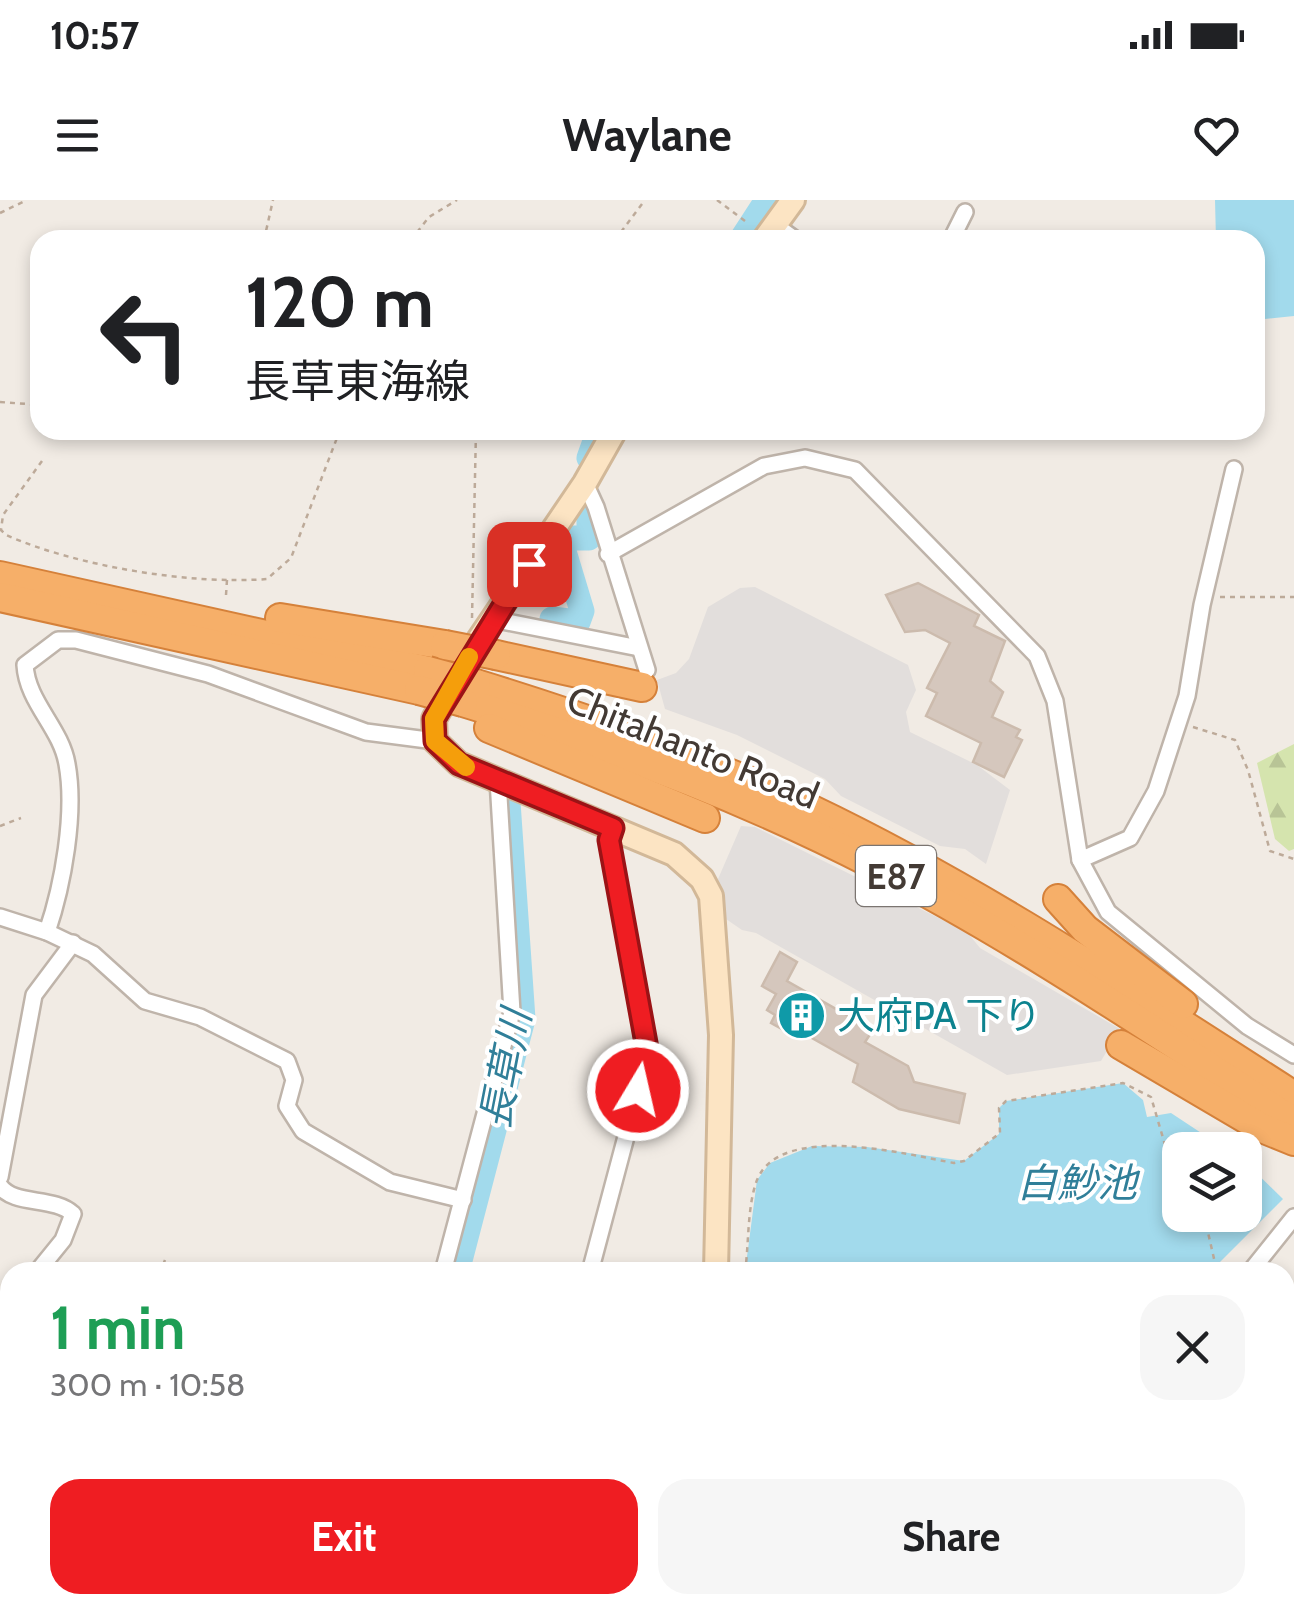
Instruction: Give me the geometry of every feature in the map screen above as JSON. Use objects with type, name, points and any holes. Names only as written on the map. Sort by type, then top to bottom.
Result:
[{"type":"highway","name":"Chitahanto Road","points":[[0,576],[125,601],[463,701],[659,767],[873,864],[1026,951],[1294,1122]]},
{"type":"highway","points":[[0,597],[419,688],[463,701],[504,732],[704,818]]},
{"type":"highway","points":[[125,601],[190,604],[445,644],[489,637],[644,678]]},
{"type":"highway","name":"Chitahanto Road","points":[[463,701],[665,747],[846,826],[1038,932],[1294,1096]]},
{"type":"highway","points":[[1058,899],[1085,929],[1133,968],[1230,1039],[1294,1077]]},
{"type":"highway","points":[[1121,1045],[1262,1128],[1294,1141]]},
{"type":"main road","points":[[772,230],[793,200]]},
{"type":"main road","points":[[609,440],[434,719],[435,741],[459,764],[686,862],[711,896],[721,1034],[716,1262]]},
{"type":"street","points":[[956,230],[965,212]]},
{"type":"street","points":[[608,554],[764,466],[805,458],[856,470],[1036,656],[1054,702],[1080,860],[1108,912],[1247,1026],[1294,1055]]},
{"type":"street","points":[[1080,860],[1130,838],[1156,791],[1194,666],[1204,597],[1234,469]]},
{"type":"street","points":[[584,483],[596,507],[639,648],[644,678]]},
{"type":"street","points":[[489,637],[639,648]]},
{"type":"street","points":[[47,932],[59,895],[67,836],[67,762],[26,681],[25,665],[58,640],[76,640],[208,674],[366,732],[435,741]]},
{"type":"street","points":[[446,1262],[512,1012],[498,780]]},
{"type":"street","points":[[593,1262],[648,1054],[609,840],[613,828]]},
{"type":"street","points":[[0,918],[73,943],[93,954],[145,1001],[200,1017],[287,1061],[294,1080],[287,1106],[303,1131],[390,1182],[463,1200]]},
{"type":"street","points":[[0,1177],[34,995],[73,943]]},
{"type":"street","points":[[0,1186],[9,1194],[64,1206],[73,1214],[63,1240],[45,1262]]},
{"type":"street","points":[[1258,1262],[1294,1217]]},
{"type":"path","points":[[0,212],[27,200]]},
{"type":"path","points":[[266,230],[273,200]]},
{"type":"path","points":[[419,230],[429,217],[457,200]]},
{"type":"path","points":[[623,230],[646,200]]},
{"type":"path","points":[[717,200],[763,230]]},
{"type":"path","points":[[0,402],[30,404]]},
{"type":"path","points":[[42,461],[4,515],[1,530],[6,535],[85,562],[267,579],[284,568],[307,520],[336,440]]},
{"type":"path","points":[[476,440],[471,615],[489,637]]},
{"type":"path","points":[[226,595],[228,578]]},
{"type":"path","points":[[1204,597],[1294,597]]},
{"type":"path","points":[[1177,724],[1217,731],[1235,740],[1248,770],[1270,851],[1294,859]]},
{"type":"path","points":[[0,826],[21,818]]},
{"type":"path","points":[[746,1262],[757,1180],[770,1163],[812,1146],[868,1146],[954,1164],[1000,1134],[999,1108],[1006,1101],[1123,1083],[1150,1097],[1162,1136]]},
{"type":"path","points":[[1208,1232],[1215,1262]]},
{"type":"green space","points":[[1294,744],[1294,849],[1289,851],[1275,839],[1257,763]]},
{"type":"shaded area","points":[[755,587],[908,665],[916,690],[906,712],[910,732],[977,765],[1010,790],[986,864],[965,849],[940,846],[841,796],[825,779],[737,735],[665,709],[657,680],[676,673],[689,659],[708,607],[740,588]]},
{"type":"shaded area","points":[[741,826],[755,827],[967,932],[980,948],[1120,1029],[1101,1061],[1007,1075],[726,919],[718,879]]},
{"type":"water","points":[[1215,200],[1294,200],[1294,316],[1265,319],[1265,230],[1216,230]]},
{"type":"water","name":"白魦池","points":[[1123,1083],[1143,1100],[1147,1117],[1171,1113],[1200,1132],[1162,1132],[1162,1232],[1250,1232],[1220,1262],[746,1262],[757,1180],[770,1163],[812,1146],[867,1147],[964,1161],[999,1134],[999,1108],[1006,1101]]},
{"type":"water","name":"白魦池","points":[[1262,1179],[1283,1199],[1262,1220]]},
{"type":"building","points":[[918,583],[979,615],[974,626],[1005,641],[990,681],[1003,692],[992,717],[1020,730],[1016,737],[1022,740],[1004,777],[973,762],[981,743],[926,716],[937,693],[927,688],[950,643],[925,630],[905,632],[886,595]]},
{"type":"building","points":[[780,952],[797,962],[787,981],[873,1030],[865,1042],[908,1066],[914,1082],[965,1094],[959,1123],[899,1109],[853,1082],[858,1064],[794,1028],[791,1034],[771,1023],[775,1015],[767,1010],[776,994],[762,986]]},
{"type":"waterway","name":"長草川","points":[[748,230],[767,200]]},
{"type":"waterway","name":"長草川","points":[[589,458],[595,440]]},
{"type":"waterway","name":"長草川","points":[[552,619],[578,622],[582,611],[560,538],[589,538],[589,514]]},
{"type":"waterway","name":"長草川","points":[[460,1262],[523,1019],[508,802]]},
{"type":"slow traffic","points":[[466,767],[435,741],[434,719],[469,657]]},
{"type":"place","name":"大府PA 下り","points":[[802,1015]]},
{"type":"route","points":[[529,564],[480,638],[434,719],[435,741],[459,764],[613,828],[609,840],[648,1054],[638,1090]]}]
